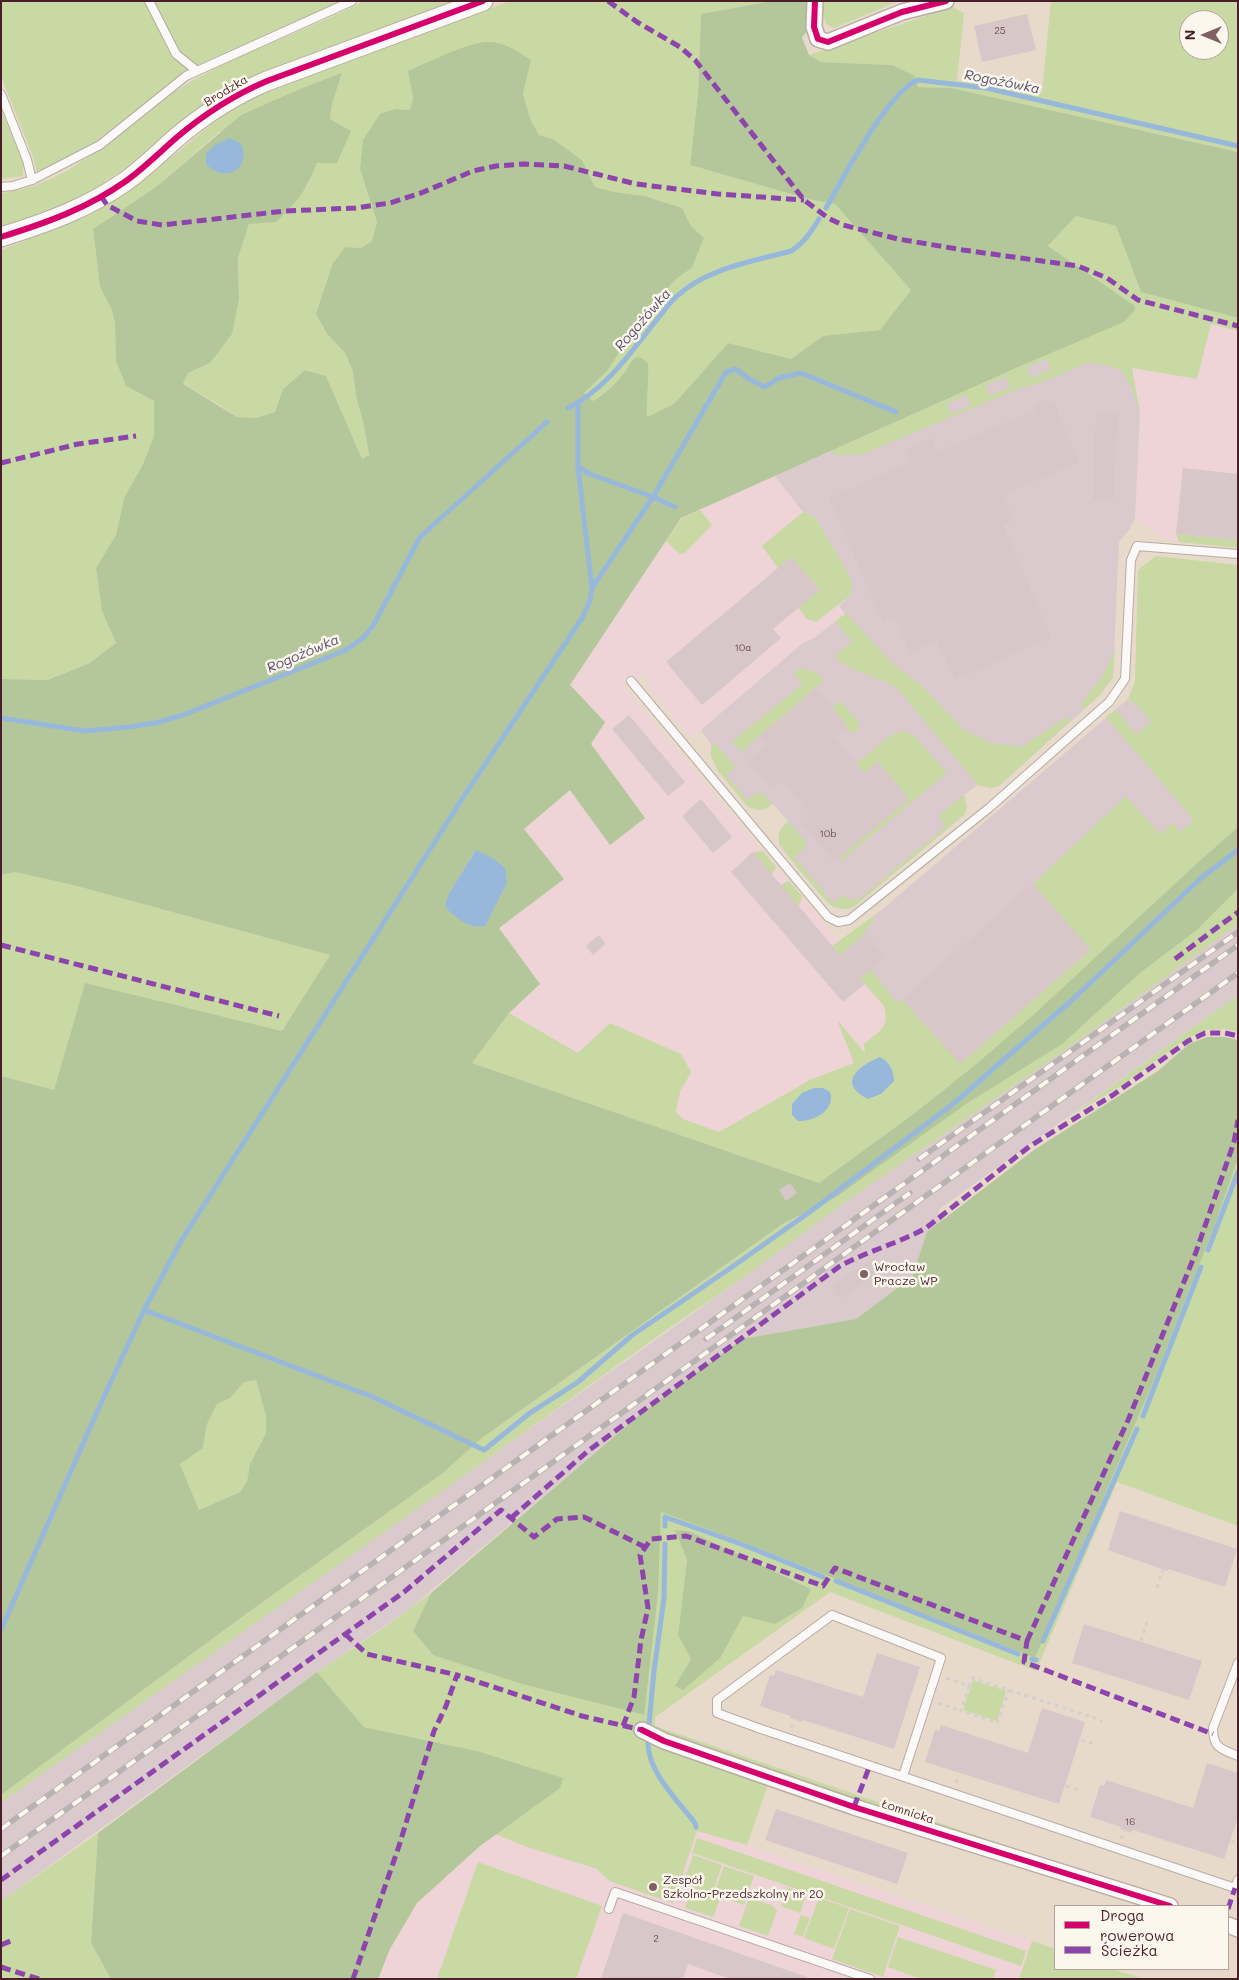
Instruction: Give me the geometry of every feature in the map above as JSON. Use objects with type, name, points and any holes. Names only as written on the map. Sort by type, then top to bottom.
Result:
[{"type":"street","name":"Brodzka","points":[[1,237],[53,220],[88,204],[126,181],[183,133],[218,107],[246,90],[483,1]]},
{"type":"street","points":[[815,1],[814,27],[818,39],[828,42],[902,12],[946,1]]},
{"type":"street","name":"Łomnicka","points":[[642,1730],[664,1741],[854,1807],[1167,1905]]},
{"type":"lane","points":[[149,1],[176,54],[197,72]]},
{"type":"lane","points":[[1,187],[13,186],[32,180],[100,145],[186,76],[352,1]]},
{"type":"lane","points":[[1,94],[27,160],[32,180]]},
{"type":"lane","points":[[631,681],[828,917],[838,922],[849,920],[989,808],[1110,702],[1125,679],[1131,560],[1137,546],[1238,554]]},
{"type":"lane","points":[[904,1776],[941,1658],[832,1615],[717,1700],[717,1713],[1235,1888],[1238,1880]]},
{"type":"lane","points":[[1238,1662],[1214,1726],[1213,1738],[1219,1748],[1238,1756]]},
{"type":"lane","points":[[609,1909],[615,1892],[870,1979]]},
{"type":"path","points":[[1157,1588],[1163,1570]]},
{"type":"path","points":[[1141,1641],[1147,1622]]},
{"type":"path","points":[[936,1675],[969,1686]]},
{"type":"path","points":[[961,1711],[972,1678],[1098,1719],[1102,1722]]},
{"type":"path","points":[[928,1700],[997,1723],[1009,1690]]},
{"type":"path","points":[[1081,1740],[1095,1744]]},
{"type":"path","points":[[1066,1786],[1080,1790]]},
{"type":"path","points":[[1231,1841],[1238,1843]]},
{"type":"shaded area","points":[[1173,314],[1238,331],[1238,548],[1179,542],[1159,536],[1135,518],[1140,414],[1124,322]]},
{"type":"shaded area","points":[[1124,322],[1140,414],[1135,518],[1130,529],[1119,542],[1113,677],[1100,695],[999,786],[989,788],[978,785],[964,795],[967,807],[964,815],[855,906],[849,909],[833,907],[779,845],[779,832],[788,821],[773,804],[765,809],[758,810],[748,807],[718,771],[711,756],[711,745],[701,730],[803,643],[814,638],[845,614],[839,606],[851,595],[841,561],[815,517],[803,512],[775,476]]},
{"type":"shaded area","points":[[775,476],[803,512],[815,517],[851,595],[846,613],[814,638],[803,643],[691,738],[649,687],[643,674],[623,687],[882,991],[916,1112],[819,1183],[422,1047],[400,942],[681,518]]},
{"type":"shaded area","points":[[1128,699],[1139,707],[1151,722],[1137,734],[1229,835],[960,1077],[840,941],[884,908]]},
{"type":"shaded area","points":[[1238,924],[1238,995],[938,1210],[944,1220],[927,1233],[912,1277],[856,1319],[742,1339],[643,1412],[407,1611],[317,1672],[1,1901],[1,1803],[740,1280],[840,1206],[1065,1050]]},
{"type":"shaded area","name":"Zespół Szkolno-Przedszkolny nr 20","points":[[560,1788],[747,1845],[1054,1949],[1054,1970],[1116,1970],[1143,1979],[378,1979],[390,1949],[417,1903],[480,1846]]},
{"type":"green space","points":[[1,1],[341,1],[187,70],[94,143],[58,163],[37,172],[33,157],[1,76]]},
{"type":"green space","points":[[364,1],[453,1],[242,82],[207,103],[120,172],[79,199],[50,213],[1,229],[1,193],[29,187],[79,164],[169,96],[192,81]]},
{"type":"green space","points":[[510,1],[772,1],[701,14],[698,93],[690,165],[812,200],[835,204],[911,290],[880,330],[823,336],[791,359],[728,343],[674,404],[647,417],[648,363],[638,357],[630,363],[614,384],[592,402],[584,393],[608,370],[627,337],[645,312],[676,279],[692,268],[704,238],[691,226],[682,208],[645,196],[614,192],[595,187],[582,160],[553,139],[539,135],[531,121],[523,94],[531,60],[413,98],[410,110],[396,109],[360,169],[377,222],[372,241],[361,248],[345,247],[333,263],[328,335],[345,353],[353,372],[356,396],[369,455],[362,459],[326,376],[305,370],[283,389],[275,412],[256,418],[237,417],[183,384],[188,373],[210,363],[239,299],[238,258],[249,224],[307,187],[317,163],[337,163],[350,131],[330,119],[332,104],[342,73],[218,133],[156,187],[93,229],[100,287],[112,310],[115,324],[116,361],[126,386],[154,401],[154,436],[143,464],[124,498],[116,535],[96,568],[102,611],[116,643],[88,664],[46,680],[1,679],[1,250],[88,216],[178,152],[225,113],[263,92]]},
{"type":"green space","points":[[772,1],[810,1],[809,29],[802,37],[809,55],[821,62],[892,65],[915,76],[918,87],[951,88],[1238,152],[1238,318],[1141,292],[1116,226],[1076,216],[1048,246],[1135,306],[1135,310],[1124,322],[1025,364],[681,518],[570,685],[605,722],[591,744],[645,818],[610,845],[570,790],[524,829],[564,879],[499,928],[540,984],[509,1013],[472,1063],[819,1183],[916,1112],[975,1065],[1033,1015],[1238,827],[1238,889],[1197,930],[1140,973],[1062,1044],[969,1102],[835,1198],[784,1223],[482,1438],[443,1473],[246,1614],[1,1795],[1,1076],[54,1090],[85,983],[282,1031],[330,955],[73,885],[15,872],[1,875],[1,679],[47,680],[88,664],[116,643],[102,611],[96,568],[116,535],[124,498],[143,464],[154,436],[154,401],[126,386],[116,361],[115,324],[112,310],[100,287],[93,229],[156,187],[241,115],[342,73],[332,104],[330,119],[351,131],[337,163],[317,163],[301,195],[276,222],[249,224],[238,258],[239,299],[232,334],[210,363],[188,373],[183,384],[237,417],[256,418],[275,412],[283,389],[305,370],[326,376],[362,459],[369,455],[356,396],[353,372],[345,353],[328,335],[316,314],[333,263],[345,247],[361,248],[372,241],[377,222],[360,169],[363,140],[380,114],[396,109],[410,110],[413,98],[408,71],[471,45],[495,42],[511,48],[531,60],[523,94],[531,121],[539,135],[553,139],[582,160],[595,187],[614,192],[645,196],[682,208],[691,226],[704,238],[692,268],[676,279],[645,312],[627,337],[608,370],[584,393],[593,401],[614,384],[637,357],[648,363],[647,417],[674,404],[728,343],[791,359],[823,336],[880,330],[911,290],[835,204],[812,200],[690,165],[698,93],[701,14]],"holes":[[[476,850],[507,883],[497,902],[449,893]],[[256,1380],[266,1416],[266,1433],[250,1464],[247,1481],[240,1492],[199,1510],[180,1464],[203,1448],[207,1424],[217,1404],[230,1398],[244,1382]]]},
{"type":"green space","points":[[822,1],[899,1],[834,28],[826,24]]},
{"type":"green space","points":[[1051,1],[1238,1],[1238,152],[951,88],[918,87],[892,65],[821,62],[809,55],[953,7],[964,13],[957,81],[1042,93]]},
{"type":"green space","points":[[1,109],[23,162],[23,176],[1,179]]},
{"type":"green space","points":[[1076,216],[1116,226],[1141,292],[1238,318],[1238,331],[1211,324],[1197,379],[1132,368],[1140,414],[1132,389],[1121,370],[1089,362],[1038,384],[1023,387],[863,454],[836,455],[831,451],[1074,342],[1124,322],[1135,306],[1048,246]],"holes":[[[1047,359],[1051,369],[1031,378],[1027,367]],[[1006,377],[1010,387],[990,396],[986,385]],[[966,395],[971,405],[951,414],[947,404]]]},
{"type":"green space","points":[[700,510],[712,525],[685,553],[680,554],[666,541],[682,518]]},
{"type":"green space","points":[[803,512],[815,517],[852,581],[851,595],[816,622],[807,619],[798,608],[820,590],[791,557],[778,568],[762,546]]},
{"type":"green space","points":[[1176,534],[1238,540],[1238,548],[1179,542]]},
{"type":"green space","points":[[1156,556],[1238,565],[1238,827],[1033,1015],[916,1112],[819,1183],[472,1063],[509,1013],[578,1053],[610,1023],[681,1054],[691,1072],[680,1092],[676,1112],[683,1119],[719,1132],[810,1080],[854,1063],[837,1020],[865,1053],[864,1044],[879,1032],[885,1024],[886,1013],[884,1006],[832,946],[872,917],[875,921],[854,944],[874,967],[872,971],[897,1003],[902,999],[960,1064],[1090,950],[1033,884],[1126,796],[1160,834],[1172,823],[1181,832],[1194,820],[1106,717],[1116,710],[1136,734],[1151,722],[1139,707],[1128,699],[1135,681],[1138,570]]},
{"type":"green space","points":[[846,613],[893,664],[923,687],[964,730],[988,742],[1021,747],[1067,717],[1071,720],[999,786],[989,788],[978,785],[897,688],[846,665],[835,656],[852,642],[836,621]]},
{"type":"green space","points":[[1115,650],[1113,677],[1100,695],[1083,710],[1081,704],[1102,677]]},
{"type":"green space","points":[[799,669],[813,671],[824,680],[741,752],[732,742],[802,684],[794,673]]},
{"type":"green space","points":[[841,701],[859,723],[858,731],[854,733],[845,728],[847,726],[832,708]]},
{"type":"green space","points":[[903,731],[914,735],[947,773],[841,861],[838,858],[909,799],[878,762],[864,773],[856,764],[891,735]]},
{"type":"green space","points":[[715,743],[736,767],[726,775],[747,800],[761,791],[772,804],[765,809],[758,810],[748,807],[718,771],[711,756],[712,745]]},
{"type":"green space","points":[[964,795],[967,807],[964,815],[855,906],[850,908],[839,908],[829,903],[794,863],[779,841],[780,830],[788,821],[806,842],[805,848],[794,857],[833,903],[844,895],[851,900],[855,900],[863,896],[946,826],[938,816]]},
{"type":"green space","points":[[763,851],[776,867],[772,875],[753,852]]},
{"type":"green space","points":[[15,872],[73,885],[330,955],[282,1031],[85,984],[54,1090],[1,1076],[1,875]]},
{"type":"green space","points":[[789,881],[802,896],[799,907],[780,885]]},
{"type":"green space","points":[[1238,889],[1238,924],[1065,1050],[840,1206],[740,1280],[665,1331],[451,1485],[1,1803],[1,1795],[246,1614],[443,1473],[482,1438],[784,1223],[835,1198],[969,1102],[1197,930]]},
{"type":"green space","points":[[1238,995],[1238,1032],[1225,1029],[1205,1030],[1186,1039],[1121,1086],[1069,1117]]},
{"type":"green space","points":[[1207,1037],[1225,1037],[1238,1040],[1238,1158],[1214,1227],[1154,1380],[1035,1658],[742,1542],[661,1512],[658,1594],[644,1715],[518,1683],[433,1655],[413,1631],[431,1593],[643,1412],[742,1339],[856,1319],[912,1277],[927,1232],[1034,1150],[1158,1071],[1189,1044]]},
{"type":"green space","points":[[1238,1158],[1238,1526],[1117,1482],[1036,1671],[830,1592],[655,1717],[655,1726],[1160,1898],[771,1776],[747,1845],[697,1831],[673,1903],[609,1881],[597,1869],[527,1847],[495,1834],[559,1788],[477,1751],[364,1727],[317,1672],[385,1627],[431,1593],[413,1631],[433,1655],[518,1683],[643,1715],[658,1594],[661,1512],[742,1542],[1035,1658],[1141,1410],[1215,1222]],"holes":[[[675,1530],[689,1531],[811,1589],[743,1616],[721,1657],[675,1686],[691,1659],[678,1635],[687,1560]]]},
{"type":"green space","points":[[256,1380],[266,1416],[266,1433],[250,1464],[247,1481],[240,1492],[199,1510],[180,1464],[203,1448],[207,1424],[217,1404],[230,1398],[244,1382]]},
{"type":"green space","points":[[675,1530],[689,1531],[811,1589],[802,1608],[775,1624],[743,1616],[721,1657],[683,1690],[675,1686],[691,1659],[678,1635],[687,1560]]},
{"type":"green space","points":[[317,1672],[364,1727],[477,1751],[563,1778],[560,1788],[480,1846],[417,1903],[390,1949],[378,1979],[111,1979],[91,1943],[98,1833]]},
{"type":"green space","points":[[973,1680],[1006,1691],[997,1721],[963,1710]]},
{"type":"green space","points":[[98,1833],[91,1943],[111,1979],[1,1979],[1,1901]]},
{"type":"green space","points":[[697,1838],[1026,1951],[1021,1966],[692,1853]]},
{"type":"green space","points":[[693,1855],[722,1865],[712,1894],[683,1884]]},
{"type":"green space","points":[[478,1862],[602,1906],[576,1979],[437,1979]]},
{"type":"green space","points":[[724,1866],[754,1876],[744,1905],[714,1894]]},
{"type":"green space","points":[[787,1887],[806,1894],[800,1913],[781,1906]]},
{"type":"green space","points":[[692,1889],[720,1899],[713,1917],[685,1908]]},
{"type":"green space","points":[[749,1898],[772,1905],[777,1911],[768,1936],[739,1926]]},
{"type":"green space","points":[[819,1898],[849,1908],[834,1949],[804,1938]]},
{"type":"green space","points":[[850,1909],[900,1926],[883,1977],[832,1959]]},
{"type":"green space","points":[[801,1915],[810,1918],[803,1937],[794,1934]]},
{"type":"green space","points":[[898,1937],[996,1970],[993,1979],[921,1979],[888,1967]]},
{"type":"green space","points":[[1032,1941],[1054,1949],[1054,1970],[1116,1970],[1143,1979],[1019,1979]]},
{"type":"water","points":[[229,138],[241,143],[243,160],[240,167],[235,171],[221,173],[213,170],[206,164],[206,153],[215,145]]},
{"type":"water","points":[[476,850],[494,859],[505,868],[507,883],[485,926],[473,926],[463,922],[445,907],[449,893]]},
{"type":"water","points":[[880,1057],[890,1067],[894,1081],[881,1094],[868,1099],[859,1093],[852,1081],[858,1070]]},
{"type":"water","points":[[814,1088],[823,1088],[830,1092],[830,1104],[817,1117],[798,1121],[792,1115],[792,1104],[802,1093]]},
{"type":"building","points":[[1027,14],[1036,50],[982,62],[974,26]]},
{"type":"building","points":[[1048,399],[1050,404],[1054,403],[1079,462],[1003,495],[1014,520],[1003,525],[1051,637],[955,680],[936,640],[910,652],[895,617],[883,622],[829,498],[910,463],[904,450],[931,438],[937,452],[1036,410],[1034,405]]},
{"type":"building","points":[[1096,413],[1118,413],[1113,500],[1093,500]]},
{"type":"building","points":[[1183,468],[1238,474],[1238,540],[1176,534]]},
{"type":"building","points":[[791,557],[820,590],[773,629],[781,638],[702,705],[666,662]]},
{"type":"building","points":[[816,688],[847,726],[834,737],[864,773],[878,762],[909,799],[834,862],[803,825],[812,817],[782,781],[772,789],[748,760],[767,744],[760,736]]},
{"type":"building","points":[[629,715],[685,782],[668,796],[612,729]]},
{"type":"building","points":[[701,799],[732,837],[713,853],[682,816]]},
{"type":"building","points":[[753,852],[840,955],[866,933],[886,957],[860,979],[865,984],[843,1002],[731,872]]},
{"type":"building","points":[[1033,884],[1090,949],[960,1064],[902,999]]},
{"type":"building","points":[[599,935],[606,944],[593,955],[586,946]]},
{"type":"building","points":[[790,1183],[797,1193],[786,1201],[779,1190]]},
{"type":"building","name":"Wrocław Pracze WP","points":[[875,1257],[883,1270],[840,1299],[832,1286]]},
{"type":"building","points":[[1120,1511],[1237,1549],[1225,1587],[1168,1569],[1167,1571],[1108,1550]]},
{"type":"building","points":[[1084,1624],[1202,1661],[1189,1700],[1072,1663]]},
{"type":"building","points":[[877,1653],[920,1667],[894,1749],[803,1720],[802,1722],[790,1718],[791,1716],[760,1706],[770,1675],[774,1676],[776,1670],[863,1697]]},
{"type":"building","points":[[1042,1708],[1085,1722],[1059,1804],[925,1762],[935,1730],[939,1731],[941,1725],[1028,1753]]},
{"type":"building","points":[[1207,1763],[1238,1773],[1238,1817],[1224,1859],[1133,1830],[1132,1833],[1120,1829],[1121,1827],[1090,1817],[1100,1785],[1104,1786],[1106,1780],[1193,1808]]},
{"type":"building","points":[[776,1809],[908,1853],[897,1884],[765,1840]]},
{"type":"building","points":[[623,1913],[807,1977],[807,1979],[730,1979],[688,1964],[683,1979],[601,1979]]},
{"type":"waterway","name":"Rogożówka","points":[[826,208],[880,118],[906,87],[918,80],[986,88],[1238,146]]},
{"type":"waterway","name":"Rogożówka","points":[[568,408],[582,400],[607,380],[671,302],[688,287],[701,279],[730,267],[791,251],[803,241],[819,219]]},
{"type":"waterway","points":[[675,507],[653,497],[726,372],[736,369],[749,379],[765,387],[779,378],[801,373],[896,412]]},
{"type":"waterway","points":[[1,1630],[144,1310],[181,1241],[464,796],[582,618],[590,601],[592,588],[578,467],[578,403]]},
{"type":"waterway","name":"Rogożówka","points":[[1,718],[85,731],[155,723],[183,715],[346,650],[363,638],[373,626],[420,537],[547,422]]},
{"type":"waterway","points":[[578,467],[590,474],[653,497],[592,588]]},
{"type":"waterway","points":[[144,1310],[373,1397],[484,1450],[530,1413],[578,1382],[631,1336],[811,1211],[953,1104],[1071,1001],[1201,878],[1238,850]]},
{"type":"waterway","points":[[1208,1250],[1238,1172]]},
{"type":"waterway","points":[[1143,1416],[1201,1267]]},
{"type":"waterway","points":[[1043,1641],[1137,1429]]},
{"type":"waterway","points":[[665,1526],[665,1517],[741,1544],[823,1577]]},
{"type":"waterway","points":[[649,1724],[664,1598],[665,1544]]},
{"type":"waterway","points":[[836,1581],[1018,1654]]},
{"type":"waterway","points":[[1032,1659],[1036,1660]]},
{"type":"waterway","points":[[648,1742],[649,1753],[658,1775],[695,1823],[696,1827]]},
{"type":"railway","points":[[919,1159],[1238,932]]},
{"type":"railway","points":[[1,1829],[1238,945]]},
{"type":"railway","points":[[1,1856],[1238,973]]},
{"type":"railway","points":[[706,1339],[910,1193]]},
{"type":"marked path","points":[[608,1],[637,22],[680,47],[695,60],[804,200],[828,218],[843,225],[898,239],[1078,266],[1107,278],[1138,300],[1238,326]]},
{"type":"marked path","points":[[101,196],[107,205],[137,221],[162,225],[285,211],[355,208],[390,203],[421,193],[473,171],[496,166],[524,164],[564,166],[636,184],[718,194],[804,200]]},
{"type":"marked path","points":[[1,463],[78,444],[136,436]]},
{"type":"marked path","points":[[1175,959],[1238,912]]},
{"type":"marked path","points":[[1,945],[279,1016]]},
{"type":"marked path","points":[[511,1518],[588,1451],[840,1266],[926,1228],[1030,1146],[1113,1095],[1188,1041],[1205,1033],[1225,1033],[1238,1036]]},
{"type":"marked path","points":[[1027,1641],[1129,1418],[1196,1252],[1234,1142],[1238,1120]]},
{"type":"marked path","points":[[1,1880],[404,1592],[501,1510],[534,1537],[557,1519],[584,1517],[645,1547]]},
{"type":"marked path","points":[[623,1726],[634,1697],[641,1640],[648,1608],[640,1555],[651,1539],[686,1536],[823,1586],[835,1568],[1027,1641],[1024,1662],[1213,1734]]},
{"type":"marked path","points":[[345,1634],[367,1654],[457,1675]]},
{"type":"marked path","points":[[353,1979],[399,1846],[434,1731],[446,1706],[457,1675],[582,1716],[642,1730]]},
{"type":"marked path","points":[[854,1807],[870,1765]]},
{"type":"marked path","points":[[1229,1906],[1235,1888]]},
{"type":"marked path","points":[[1,1945],[13,1940]]},
{"type":"marked path","points":[[1,1967],[39,1979]]},
{"type":"cycle path","points":[[1,237],[66,214],[112,191],[139,171],[197,121],[231,99],[267,81],[483,1]]},
{"type":"cycle path","points":[[815,1],[814,27],[818,39],[828,42],[902,12],[946,1]]},
{"type":"cycle path","points":[[642,1730],[664,1741],[854,1807],[1167,1905]]},
{"type":"place","name":"Wrocław Pracze WP","points":[[864,1274]]},
{"type":"place","name":"Zespół Szkolno-Przedszkolny nr 20","points":[[653,1887]]}]
